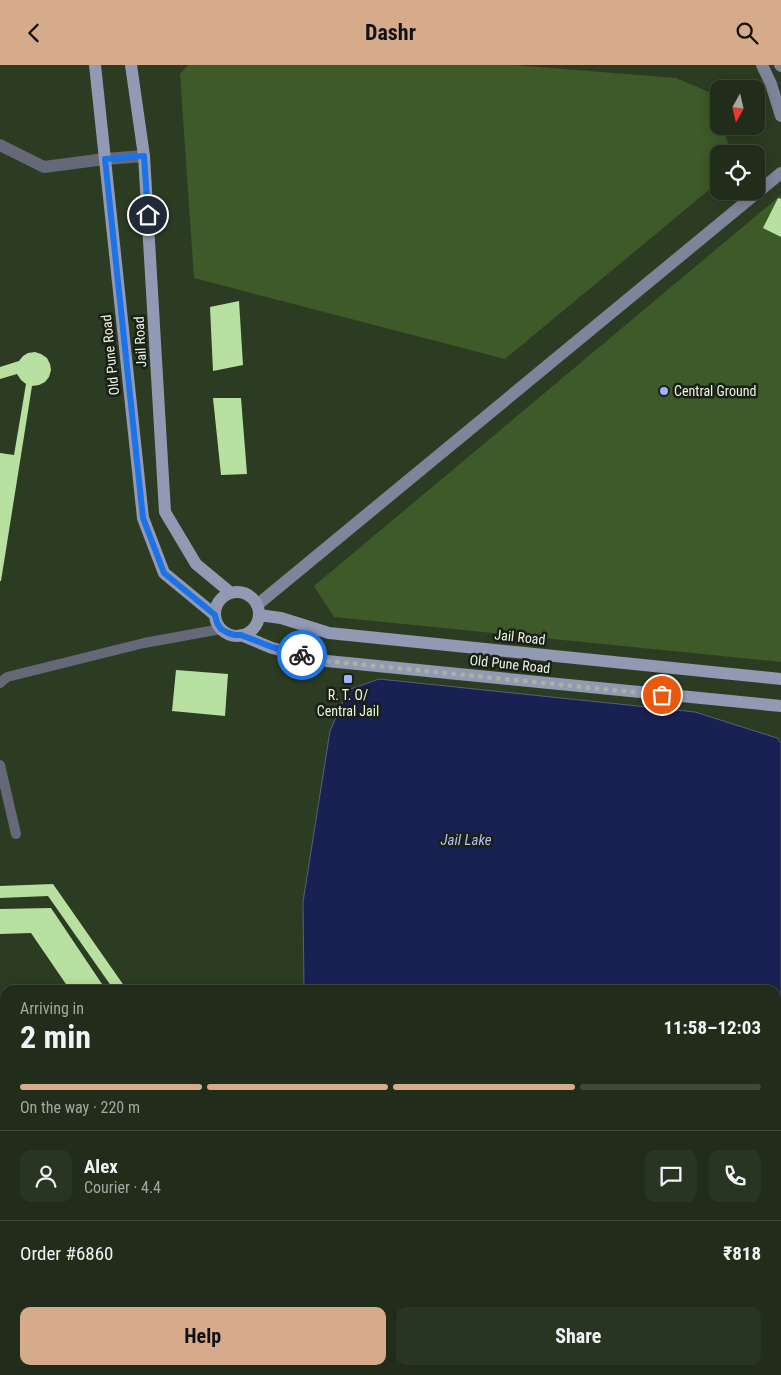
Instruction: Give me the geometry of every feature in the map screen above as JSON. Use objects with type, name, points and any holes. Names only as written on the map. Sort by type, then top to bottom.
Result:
[{"type":"main road","name":"Old Pune Road","points":[[95,65],[143,518],[164,573],[215,615]]},
{"type":"main road","name":"Jail Road","points":[[132,65],[144,156],[165,513],[196,564],[231,593]]},
{"type":"main road","points":[[762,65],[771,84],[781,116]]},
{"type":"main road","points":[[258,610],[781,173]]},
{"type":"main road","points":[[231,593],[244,593],[251,597],[258,610],[257,622],[254,628],[241,635],[228,633],[221,629],[215,615],[219,601],[231,593]]},
{"type":"main road","name":"Jail Road","points":[[258,610],[329,633],[781,679]]},
{"type":"main road","name":"Old Pune Road","points":[[241,635],[272,647],[327,661],[781,706]]},
{"type":"street","points":[[0,145],[44,167],[144,156]]},
{"type":"lane","points":[[0,683],[7,677],[144,643],[221,629]]},
{"type":"lane","points":[[0,765],[16,834]]},
{"type":"green space","points":[[188,65],[514,65],[676,78],[709,92],[710,135],[725,135],[728,143],[727,145],[710,145],[710,189],[505,359],[194,278],[180,74]]},
{"type":"green space","name":"Central Ground","points":[[781,195],[781,662],[334,617],[314,586]]},
{"type":"water","name":"Jail Lake","points":[[379,679],[695,712],[777,738],[781,743],[781,985],[304,985],[303,902],[330,731],[348,690]]},
{"type":"building","points":[[778,198],[781,199],[781,237],[763,228]]},
{"type":"building","points":[[239,301],[243,365],[213,371],[210,307]]},
{"type":"building","points":[[35,352],[47,358],[51,370],[45,382],[32,386],[0,581],[0,453],[14,455],[26,384],[17,374],[0,379],[0,367],[19,361],[28,353]]},
{"type":"building","points":[[213,398],[241,398],[247,474],[221,475]]},
{"type":"building","points":[[176,670],[228,674],[225,716],[172,711]]},
{"type":"building","points":[[53,884],[124,985],[110,985],[48,896],[0,898],[0,886]]},
{"type":"building","points":[[51,908],[103,985],[67,985],[31,933],[0,934],[0,909]]},
{"type":"way so far","points":[[302,655],[327,661],[662,695]]},
{"type":"place","name":"Central Ground","points":[[664,391]]},
{"type":"place","name":"R. T. O/ Central Jail","points":[[348,679]]},
{"type":"route","points":[[148,215],[144,156],[105,159],[143,518],[164,573],[215,615],[221,629],[228,633],[241,635],[272,647],[302,655]]}]
